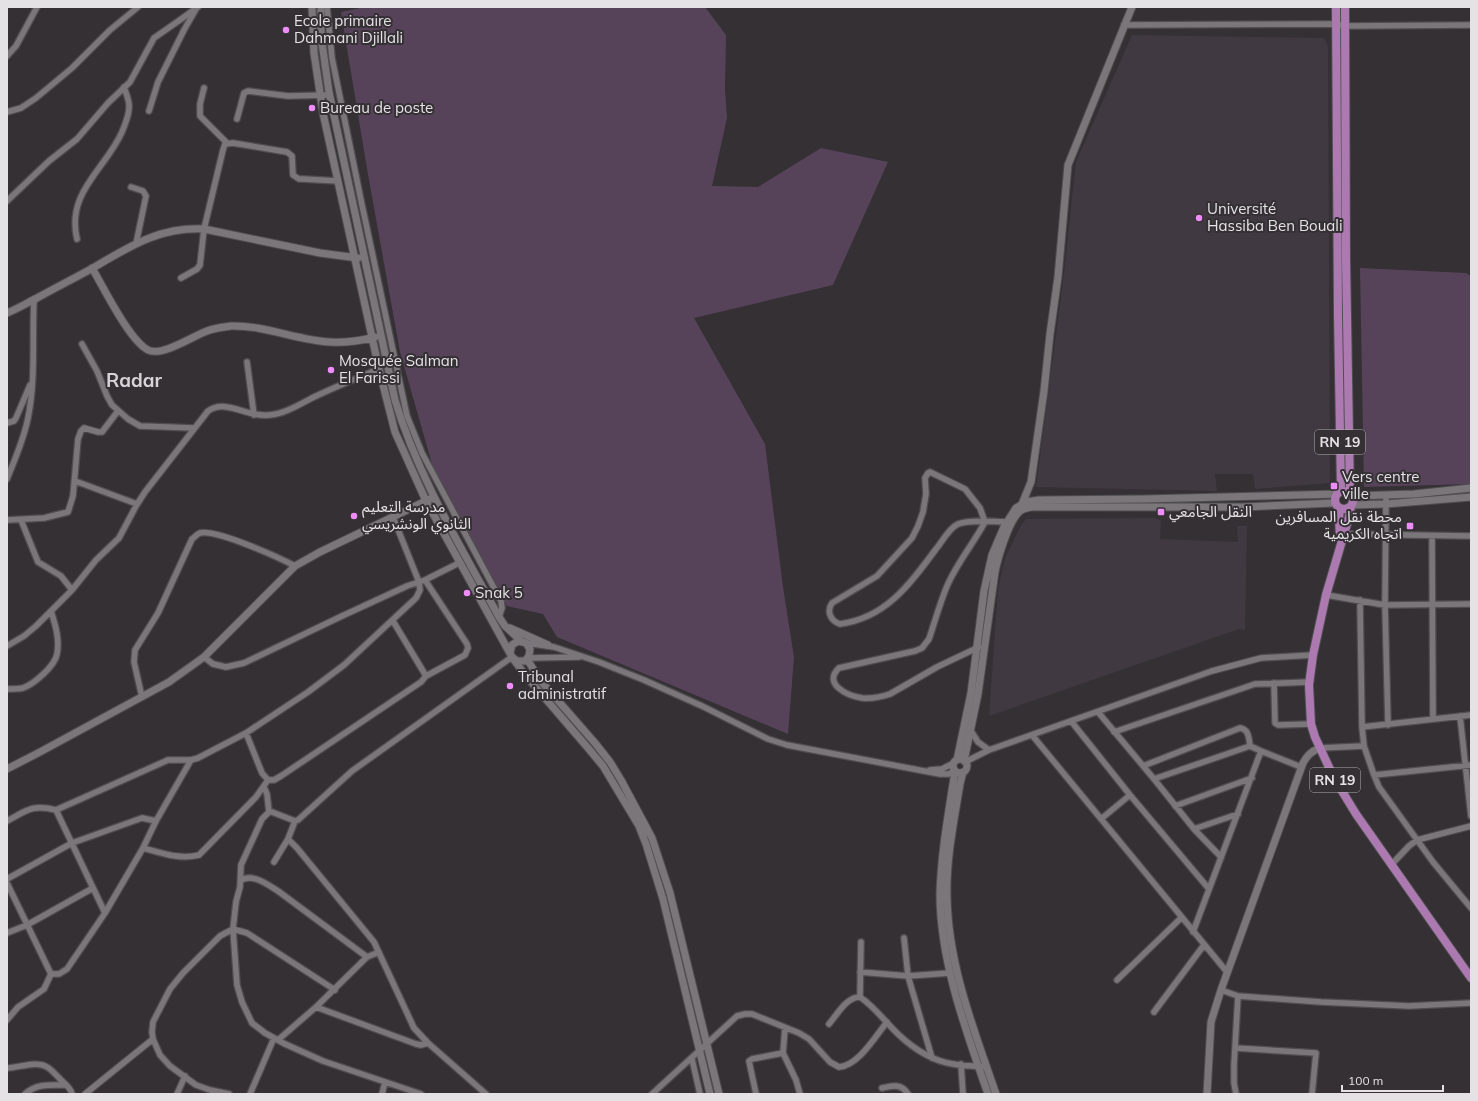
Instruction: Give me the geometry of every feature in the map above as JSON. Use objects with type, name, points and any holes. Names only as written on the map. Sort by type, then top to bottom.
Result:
[{"type":"main road","points":[[312,7],[314,53],[320,95],[378,369],[395,432],[426,501],[512,657],[526,676],[603,766],[639,826],[663,899],[710,1094]]},
{"type":"main road","points":[[321,7],[321,36],[330,95],[394,400],[417,463],[434,498],[499,617],[505,626],[530,649],[530,654],[527,659],[522,661],[512,657]]},
{"type":"main road","points":[[959,765],[970,731],[981,646],[984,591],[990,562],[998,540],[1020,511],[1031,482],[1058,277],[1068,165],[1132,7]]},
{"type":"main road","name":"RN 19","points":[[1336,7],[1339,492]]},
{"type":"main road","name":"RN 19","points":[[1345,7],[1346,259],[1351,494]]},
{"type":"main road","points":[[7,313],[136,244],[159,234],[187,228],[204,229],[320,253],[354,258],[364,257]]},
{"type":"main road","points":[[92,268],[130,334],[143,346],[152,351],[159,352],[209,330],[228,326],[250,327],[329,342],[344,342],[372,338],[381,335]]},
{"type":"main road","points":[[1010,523],[1016,508],[1022,503],[1039,500],[1144,499],[1344,491],[1351,494],[1386,495],[1471,488]]},
{"type":"main road","points":[[1338,506],[1335,498],[1339,492]]},
{"type":"main road","points":[[1020,511],[1032,507],[1338,506],[1347,509],[1353,501],[1351,494]]},
{"type":"main road","points":[[1351,505],[1386,504],[1471,497]]},
{"type":"main road","points":[[7,769],[159,689],[204,657],[295,566],[320,552],[434,498]]},
{"type":"main road","name":"RN 19","points":[[1351,505],[1349,517],[1326,595],[1313,655],[1310,682],[1311,724],[1334,778],[1356,814],[1471,978]]},
{"type":"main road","name":"RN 19","points":[[1338,506],[1340,549]]},
{"type":"main road","points":[[505,626],[548,645]]},
{"type":"main road","points":[[512,657],[512,645],[516,642],[524,642]]},
{"type":"main road","points":[[527,659],[540,680],[596,743],[610,762],[622,780],[652,838],[670,893],[719,1094]]},
{"type":"main road","points":[[975,693],[959,765],[960,784],[940,895],[942,920],[950,972],[960,1009],[988,1094]]},
{"type":"main road","points":[[1207,1094],[1211,1022],[1221,990],[1301,768],[1307,756],[1320,748]]},
{"type":"main road","points":[[646,844],[652,838]]},
{"type":"main road","points":[[945,867],[948,920],[955,961],[967,1008],[996,1094]]},
{"type":"street","points":[[7,56],[16,46],[38,7]]},
{"type":"street","points":[[7,112],[21,108],[36,98],[72,68],[110,30],[138,7]]},
{"type":"street","points":[[7,201],[49,161],[77,139],[108,103],[132,79],[154,38],[198,7]]},
{"type":"street","points":[[149,111],[158,82],[184,30],[198,7]]},
{"type":"street","points":[[327,7],[332,58],[407,416],[422,453],[501,600],[502,608],[499,617]]},
{"type":"street","points":[[1124,25],[1471,25]]},
{"type":"street","points":[[77,239],[74,218],[78,201],[116,143],[127,120],[129,108],[124,87]]},
{"type":"street","points":[[204,88],[200,104],[200,116],[227,143]]},
{"type":"street","points":[[237,119],[246,91],[288,96],[330,95]]},
{"type":"street","points":[[227,143],[233,142],[287,152],[292,156],[293,175],[299,179],[338,181]]},
{"type":"street","points":[[181,278],[197,269],[200,265],[204,229],[223,150],[227,143]]},
{"type":"street","points":[[131,187],[143,192],[146,196],[136,244]]},
{"type":"street","points":[[364,257],[373,255]]},
{"type":"street","points":[[7,479],[16,457],[28,418],[33,377],[34,299]]},
{"type":"street","points":[[82,344],[97,371],[112,405],[128,419],[137,425],[194,428]]},
{"type":"street","points":[[247,362],[254,415]]},
{"type":"street","points":[[7,646],[24,636],[36,626],[72,590],[96,560],[119,538],[145,492],[208,412],[216,407],[228,407],[254,415],[272,415],[290,409],[378,369]]},
{"type":"street","points":[[7,423],[14,421],[16,418],[33,377]]},
{"type":"street","points":[[7,520],[44,518],[67,513],[70,510],[72,502],[78,439],[81,431],[84,428],[102,432],[118,411]]},
{"type":"street","points":[[981,646],[936,667],[890,694],[883,696],[863,698],[857,697],[839,689],[834,680],[835,673],[839,668],[915,651],[925,644],[947,585],[985,522],[980,508],[965,489],[930,472],[925,478],[926,494],[923,512],[912,538],[877,576],[832,603],[829,609],[835,622],[840,624],[863,619],[880,611],[901,593],[917,575],[955,526],[970,521],[985,522],[1010,523]]},
{"type":"street","points":[[75,481],[137,504]]},
{"type":"street","points":[[1386,495],[1385,605],[1388,725]]},
{"type":"street","points":[[7,821],[28,810],[38,807],[56,810],[168,760],[191,760],[203,755],[246,733],[344,666],[416,598],[420,590],[419,582],[393,517]]},
{"type":"street","points":[[21,520],[38,562],[61,576],[72,590]]},
{"type":"street","points":[[142,697],[134,662],[135,650],[158,613],[192,539],[198,534],[205,533],[221,536],[261,550],[295,566]]},
{"type":"street","points":[[1344,534],[1471,536]]},
{"type":"street","points":[[1432,536],[1433,719]]},
{"type":"street","points":[[204,657],[213,664],[226,667],[244,663],[342,616],[407,586],[425,580],[459,563]]},
{"type":"street","points":[[246,733],[262,773],[268,780],[274,780],[421,682],[426,676],[465,655],[468,648],[467,644],[425,580]]},
{"type":"street","points":[[1326,595],[1385,605],[1471,604]]},
{"type":"street","points":[[1360,600],[1362,727],[1364,746],[1374,775],[1379,787],[1433,862],[1471,908]]},
{"type":"street","points":[[7,689],[24,687],[42,676],[54,662],[57,655],[58,637],[51,611]]},
{"type":"street","points":[[393,621],[426,676]]},
{"type":"street","points":[[524,642],[548,645],[599,662],[702,706],[777,742],[922,770],[942,769],[959,765],[989,750],[1212,671],[1261,658],[1313,655]]},
{"type":"street","points":[[527,659],[581,656]]},
{"type":"street","points":[[274,862],[288,839],[295,821],[352,771],[512,657]]},
{"type":"street","points":[[1114,732],[1255,684],[1310,682]]},
{"type":"street","points":[[1274,683],[1275,723],[1278,725],[1311,724]]},
{"type":"street","points":[[1098,712],[1194,829],[1221,857]]},
{"type":"street","points":[[1362,727],[1471,715]]},
{"type":"street","points":[[1460,716],[1468,765],[1471,816]]},
{"type":"street","points":[[1071,721],[1130,795],[1209,889]]},
{"type":"street","points":[[1143,766],[1240,728],[1247,731],[1250,746]]},
{"type":"street","points":[[970,731],[978,742],[989,750]]},
{"type":"street","points":[[1032,735],[1227,972]]},
{"type":"street","points":[[1154,779],[1250,746],[1301,768]]},
{"type":"street","points":[[1320,748],[1364,746]]},
{"type":"street","points":[[1193,932],[1262,752]]},
{"type":"street","points":[[51,974],[59,974],[67,969],[105,913],[143,848],[156,821],[191,760]]},
{"type":"street","points":[[1374,775],[1468,765]]},
{"type":"street","points":[[1175,806],[1252,778]]},
{"type":"street","points":[[143,848],[181,857],[198,855],[256,797],[268,780]]},
{"type":"street","points":[[264,787],[267,794],[269,812]]},
{"type":"street","points":[[1101,819],[1130,795]]},
{"type":"street","points":[[56,810],[105,913]]},
{"type":"street","points":[[269,812],[295,821]]},
{"type":"street","points":[[269,812],[262,819],[241,865],[241,880],[236,902],[233,929],[237,985],[239,994],[252,1023],[276,1039],[323,1061],[421,1094]]},
{"type":"street","points":[[1194,829],[1238,814]]},
{"type":"street","points":[[7,879],[72,843],[142,818],[156,821]]},
{"type":"street","points":[[1392,864],[1409,846],[1417,840],[1471,826]]},
{"type":"street","points":[[288,839],[364,928],[374,942],[414,1028],[428,1043],[486,1094]]},
{"type":"street","points":[[241,880],[250,878],[264,882],[367,957]]},
{"type":"street","points":[[7,883],[51,974]]},
{"type":"street","points":[[7,933],[27,925],[93,888]]},
{"type":"street","points":[[1117,980],[1182,918]]},
{"type":"street","points":[[228,1094],[196,1085],[170,1066],[160,1055],[153,1039],[152,1032],[153,1022],[170,989],[183,973],[220,936],[233,929],[247,933],[335,990]]},
{"type":"street","points":[[904,938],[908,976],[932,1058]]},
{"type":"street","points":[[860,997],[861,942]]},
{"type":"street","points":[[1154,1012],[1204,945]]},
{"type":"street","points":[[250,1094],[276,1039],[335,990],[367,957],[379,952]]},
{"type":"street","points":[[860,972],[908,976],[950,972]]},
{"type":"street","points":[[7,1020],[18,1007],[44,989],[51,974]]},
{"type":"street","points":[[1221,990],[1238,996],[1402,1005],[1471,1003]]},
{"type":"street","points":[[1236,1094],[1234,1083],[1238,996]]},
{"type":"street","points":[[829,1024],[849,999],[860,997],[914,1048],[932,1058],[952,1064],[987,1067]]},
{"type":"street","points":[[316,1007],[416,1044],[421,1045],[428,1043]]},
{"type":"street","points":[[652,1094],[692,1059],[737,1016],[745,1014],[758,1016],[809,1039],[835,1065],[843,1066],[857,1059],[887,1022]]},
{"type":"street","points":[[785,1028],[783,1052],[796,1080],[800,1094]]},
{"type":"street","points":[[85,1094],[153,1039]]},
{"type":"street","points":[[1235,1048],[1316,1053],[1312,1094]]},
{"type":"street","points":[[756,1094],[750,1061],[752,1059],[783,1052]]},
{"type":"street","points":[[692,1059],[700,1094]]},
{"type":"street","points":[[961,1064],[962,1094]]},
{"type":"street","points":[[7,1068],[23,1065],[42,1065],[48,1067],[66,1086],[72,1090],[72,1094]]},
{"type":"street","points":[[178,1094],[185,1076]]},
{"type":"street","points":[[382,1094],[385,1082]]},
{"type":"street","points":[[25,1094],[42,1085],[66,1086]]},
{"type":"street","points":[[882,1088],[896,1085],[905,1089],[908,1094]]},
{"type":"shaded area","points":[[364,7],[705,7],[726,35],[725,90],[727,118],[712,186],[758,187],[821,148],[888,162],[833,285],[694,318],[765,444],[783,587],[794,657],[788,734],[557,637],[543,614],[507,606],[434,471],[400,352],[367,169],[341,12]]},
{"type":"shaded area","name":"Université Hassiba Ben Bouali","points":[[1132,35],[1324,38],[1328,46],[1330,483],[1255,489],[1253,474],[1215,474],[1217,491],[1036,487],[1064,274],[1076,162]]},
{"type":"shaded area","points":[[1360,268],[1466,273],[1471,276],[1471,484],[1364,487]]},
{"type":"shaded area","points":[[1155,518],[1161,521],[1160,539],[1238,542],[1237,526],[1247,526],[1245,630],[1239,629],[989,716],[998,589],[1005,558],[1021,525],[1026,519]]},
{"type":"place","name":"Ecole primaire Dahmani Djillali","points":[[286,30]]},
{"type":"place","name":"Bureau de poste","points":[[312,108]]},
{"type":"place","name":"Université Hassiba Ben Bouali","points":[[1199,218]]},
{"type":"place","name":"Mosquée Salman El Farissi","points":[[331,370]]},
{"type":"place","name":"Vers centre ville","points":[[1334,486]]},
{"type":"place","name":"النقل الجامعي","points":[[1161,512]]},
{"type":"place","name":"مدرسة التعليم الثانوي الونشريسي","points":[[354,516]]},
{"type":"place","name":"محطة نقل المسافرين اتجاه الكريمية","points":[[1410,526]]},
{"type":"place","name":"Snak 5","points":[[467,593]]},
{"type":"place","name":"Tribunal administratif","points":[[510,686]]},
{"type":"district","name":"Radar","points":[[134,380]]}]
